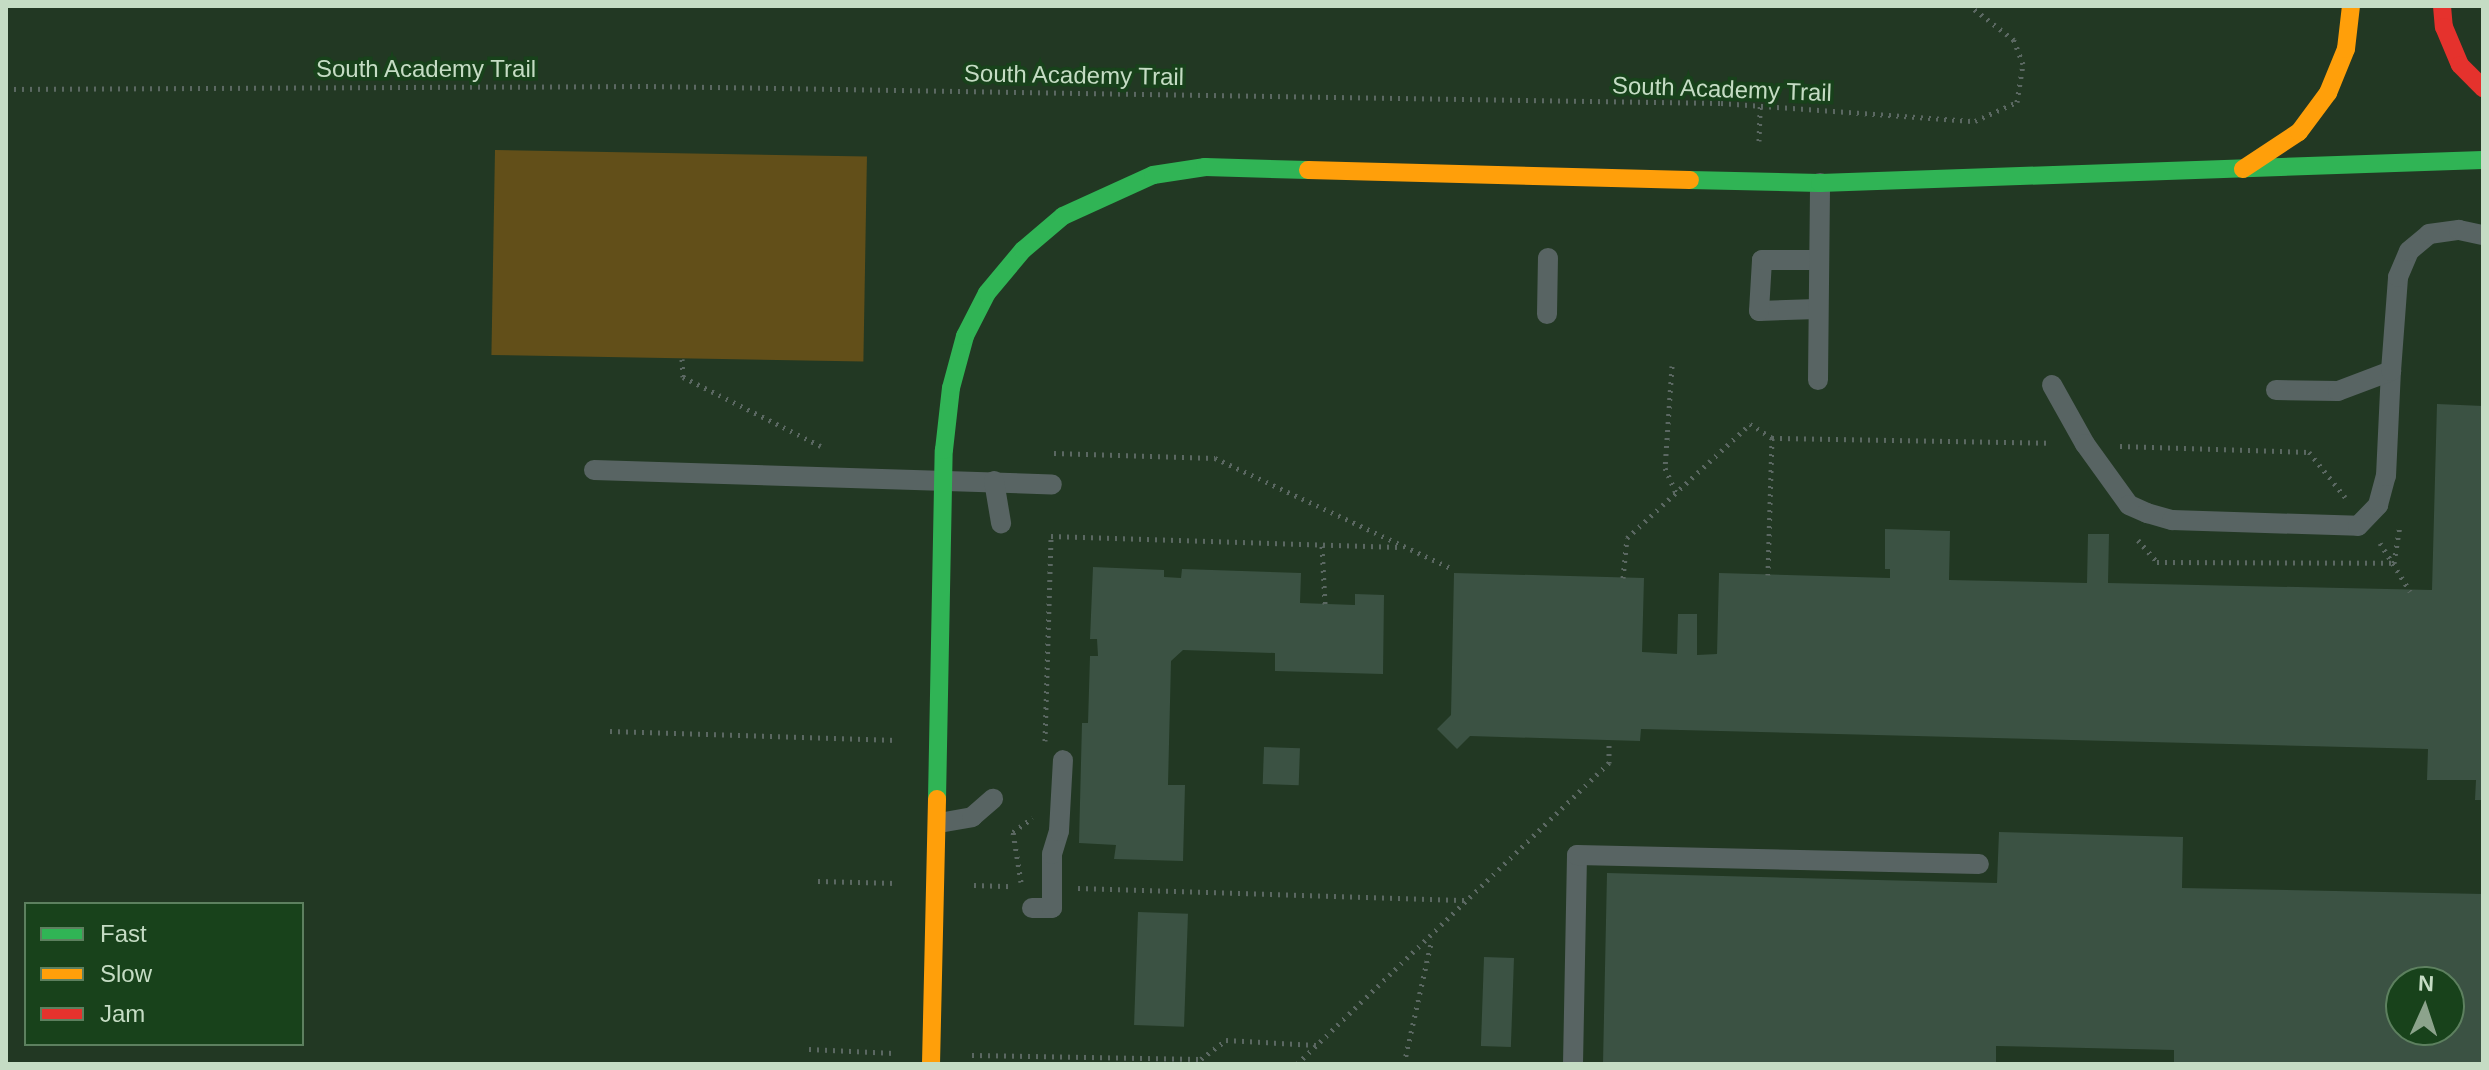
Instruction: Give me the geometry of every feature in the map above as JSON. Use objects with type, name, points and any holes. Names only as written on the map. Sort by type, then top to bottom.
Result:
[{"type":"main road","points":[[2243,169],[2299,132],[2328,93],[2346,49],[2351,6]]},
{"type":"main road","points":[[2442,6],[2444,27],[2460,65],[2483,88]]},
{"type":"main road","points":[[2444,27],[2454,6]]},
{"type":"main road","points":[[931,1059],[945,478],[951,388],[965,336],[987,293],[1023,250],[1063,216],[1103,193],[1153,175],[1205,167],[1820,183],[2483,160]]},
{"type":"lane","points":[[1818,380],[1820,183]]},
{"type":"lane","points":[[2052,385],[2085,444],[2129,505],[2172,520],[2358,526],[2378,505],[2386,476],[2398,277],[2409,251],[2429,234],[2459,230],[2483,235]]},
{"type":"lane","points":[[1547,314],[1548,258]]},
{"type":"lane","points":[[1817,309],[1759,311],[1762,260],[1818,260]]},
{"type":"lane","points":[[2276,390],[2338,391],[2391,371]]},
{"type":"lane","points":[[594,470],[945,478],[1052,484]]},
{"type":"lane","points":[[994,481],[1001,523]]},
{"type":"lane","points":[[1032,908],[1052,908],[1063,760]]},
{"type":"lane","points":[[939,823],[972,817],[993,799]]},
{"type":"lane","points":[[1573,1064],[1577,855],[1979,864]]},
{"type":"path","name":"South Academy Trail","points":[[6,89],[757,87],[1721,103],[1975,121],[2017,102],[2023,64],[2014,40],[1970,6]]},
{"type":"path","points":[[1672,366],[1665,468],[1676,493]]},
{"type":"path","points":[[1623,578],[1627,538],[1750,424],[1772,438],[2309,452]]},
{"type":"path","points":[[1768,575],[1772,438]]},
{"type":"path","points":[[2053,443],[2063,455]]},
{"type":"path","points":[[2136,538],[2157,562],[2394,563],[2400,521]]},
{"type":"path","points":[[1044,750],[1051,536],[1404,547]]},
{"type":"path","points":[[1322,546],[1325,604]]},
{"type":"path","points":[[610,731],[941,742]]},
{"type":"path","points":[[1297,1064],[1432,938],[1609,763],[1609,740]]},
{"type":"path","points":[[1021,887],[1013,832],[1042,811]]},
{"type":"path","points":[[818,881],[903,883]]},
{"type":"path","points":[[958,885],[1469,900]]},
{"type":"path","points":[[1404,1064],[1432,938]]},
{"type":"path","points":[[809,1049],[931,1059],[1201,1059],[1226,1040],[1316,1045]]},
{"type":"shaded area","points":[[495,150],[867,156],[863,361],[491,355]]},
{"type":"building","points":[[2437,404],[2483,406],[2483,800],[2475,800],[2476,780],[2427,780],[2428,749],[1641,729],[1640,741],[1470,736],[1457,749],[1437,729],[1451,715],[1454,573],[1644,578],[1642,652],[1677,654],[1678,614],[1697,614],[1697,655],[1717,654],[1719,573],[1890,578],[1890,569],[1885,569],[1885,529],[1950,531],[1949,580],[2087,583],[2088,534],[2109,534],[2108,583],[2432,590]]},
{"type":"building","points":[[1093,567],[1164,570],[1164,577],[1181,578],[1182,569],[1301,573],[1300,603],[1355,605],[1355,594],[1384,595],[1383,674],[1275,671],[1275,653],[1183,650],[1171,661],[1168,785],[1185,785],[1183,861],[1114,859],[1116,845],[1079,843],[1082,723],[1088,723],[1090,656],[1098,656],[1097,639],[1090,639]]},
{"type":"building","points":[[1264,747],[1300,748],[1299,785],[1263,784]]},
{"type":"building","points":[[1999,832],[2183,837],[2182,888],[2483,894],[2483,1064],[2174,1064],[2174,1050],[1996,1046],[1996,1064],[1603,1064],[1607,873],[1997,883]]},
{"type":"building","points":[[1138,912],[1188,914],[1184,1027],[1134,1025]]},
{"type":"building","points":[[1484,957],[1514,958],[1511,1047],[1481,1046]]},
{"type":"traffic: fast","points":[[1690,180],[1820,183],[2483,160]]},
{"type":"traffic: fast","points":[[937,799],[944,450],[951,388],[965,336],[987,293],[1023,250],[1063,216],[1153,175],[1205,167],[1308,170]]},
{"type":"traffic: slow","points":[[2243,169],[2299,132],[2328,93],[2346,49],[2351,6]]},
{"type":"traffic: slow","points":[[1308,170],[1690,180]]},
{"type":"traffic: slow","points":[[931,1064],[937,799]]},
{"type":"traffic: jam","points":[[2442,6],[2444,27],[2460,65],[2483,88]]}]
